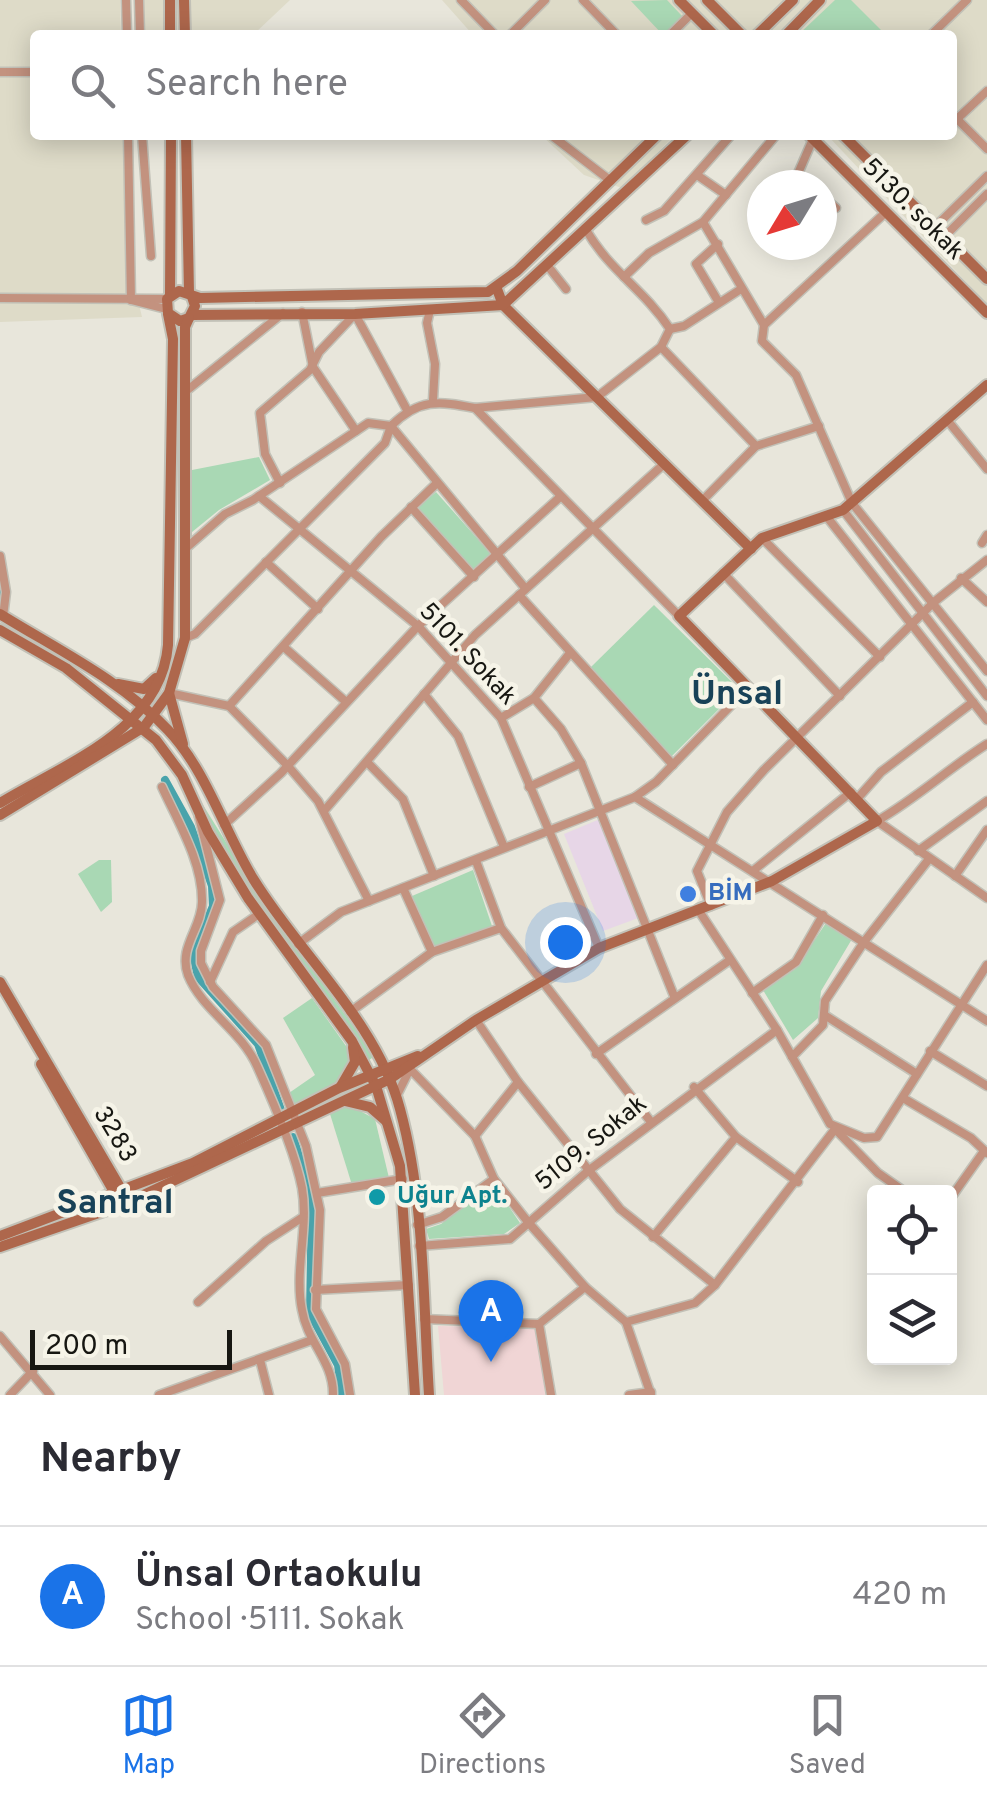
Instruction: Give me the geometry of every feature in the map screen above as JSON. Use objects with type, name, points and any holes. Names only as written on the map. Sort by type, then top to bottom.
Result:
[{"type":"main road","points":[[170,0],[170,30]]},
{"type":"main road","points":[[184,0],[184,30]]},
{"type":"main road","points":[[678,0],[709,30]]},
{"type":"main road","points":[[707,0],[737,30]]},
{"type":"main road","points":[[762,30],[793,0]]},
{"type":"main road","points":[[791,30],[820,0]]},
{"type":"main road","points":[[149,713],[168,645],[173,339],[168,304],[171,140]]},
{"type":"main road","points":[[0,814],[140,723],[170,693],[185,638],[186,392],[191,295],[186,140]]},
{"type":"main road","points":[[168,304],[191,295],[466,295],[497,289],[653,140]]},
{"type":"main road","points":[[168,304],[175,320],[503,305],[682,140]]},
{"type":"main road","name":"5130. sokak","points":[[814,140],[987,312]]},
{"type":"main road","points":[[848,140],[987,279]]},
{"type":"main road","points":[[497,289],[503,305],[750,549]]},
{"type":"main road","points":[[294,1119],[339,1088],[373,1080],[428,1052],[599,948],[772,881],[877,821],[679,616],[762,538],[848,506],[987,384]]},
{"type":"main road","points":[[2,615],[107,680],[149,713],[189,758]]},
{"type":"main road","points":[[0,630],[66,668],[140,723],[196,800],[208,832],[259,914],[352,1041],[373,1080],[402,1180],[414,1389],[428,1389],[414,1175],[396,1097],[387,1074],[350,1012],[298,944],[223,826],[189,758],[170,693]]},
{"type":"main road","points":[[107,680],[144,689],[163,670]]},
{"type":"main road","points":[[0,803],[140,723]]},
{"type":"main road","name":"3283","points":[[0,982],[121,1196]]},
{"type":"main road","name":"3283","points":[[0,994],[121,1196]]},
{"type":"main road","points":[[339,1088],[355,1062],[352,1041]]},
{"type":"main road","points":[[387,1074],[411,1070],[428,1052]]},
{"type":"main road","points":[[0,1247],[344,1100],[373,1080]]},
{"type":"main road","points":[[344,1100],[370,1107],[388,1123]]},
{"type":"main road","points":[[0,1236],[121,1196]]},
{"type":"street","points":[[126,0],[127,30]]},
{"type":"street","points":[[139,0],[140,30]]},
{"type":"street","points":[[461,0],[489,30]]},
{"type":"street","points":[[515,30],[546,0]]},
{"type":"street","points":[[583,0],[612,30]]},
{"type":"street","points":[[936,30],[967,0]]},
{"type":"street","points":[[675,30],[692,13]]},
{"type":"street","points":[[602,30],[607,25]]},
{"type":"street","points":[[0,72],[30,72]]},
{"type":"street","points":[[957,114],[987,91]]},
{"type":"street","points":[[957,118],[987,149]]},
{"type":"street","points":[[128,140],[130,300]]},
{"type":"street","points":[[142,140],[151,256]]},
{"type":"street","points":[[558,140],[612,181]]},
{"type":"street","points":[[564,144],[568,140]]},
{"type":"street","points":[[646,220],[664,211],[727,140]]},
{"type":"street","points":[[624,276],[649,253],[703,222],[772,140]]},
{"type":"street","points":[[799,170],[810,140]]},
{"type":"street","points":[[697,175],[726,195]]},
{"type":"street","points":[[935,227],[987,176]]},
{"type":"street","points":[[945,236],[987,194]]},
{"type":"street","points":[[764,324],[886,212]]},
{"type":"street","points":[[703,222],[733,266],[741,289],[764,324],[762,342],[796,375],[848,506],[923,614],[987,696]]},
{"type":"street","points":[[585,228],[610,268],[650,300],[670,328]]},
{"type":"street","points":[[718,244],[696,264],[718,301]]},
{"type":"street","points":[[547,265],[566,290]]},
{"type":"street","points":[[670,328],[684,326],[741,289]]},
{"type":"street","points":[[0,298],[168,304]]},
{"type":"street","points":[[430,310],[427,323],[435,364],[432,400]]},
{"type":"street","points":[[186,392],[285,312]]},
{"type":"street","points":[[302,312],[313,363],[326,392],[356,432]]},
{"type":"street","points":[[280,483],[265,454],[260,413],[313,363],[355,314],[408,410]]},
{"type":"street","points":[[185,638],[195,634],[386,443],[392,426],[408,410],[432,400],[475,408],[597,398],[660,346],[670,328]]},
{"type":"street","points":[[660,346],[756,446]]},
{"type":"street","points":[[475,408],[679,616]]},
{"type":"street","points":[[948,421],[987,468]]},
{"type":"street","points":[[184,550],[225,514],[280,483],[368,424],[392,426],[436,483],[500,553],[522,591],[570,654],[673,766]]},
{"type":"street","points":[[702,500],[756,446],[819,426]]},
{"type":"street","points":[[324,810],[453,661],[522,591],[664,464]]},
{"type":"street","points":[[229,706],[436,483]]},
{"type":"street","name":"5101. Sokak","points":[[259,496],[418,626],[502,718],[599,948]]},
{"type":"street","points":[[223,826],[288,766],[345,700],[418,626],[560,497]]},
{"type":"street","points":[[848,506],[987,671]]},
{"type":"street","points":[[411,508],[474,577]]},
{"type":"street","points":[[827,517],[987,720]]},
{"type":"street","points":[[762,538],[880,657]]},
{"type":"street","points":[[0,556],[6,592],[2,615]]},
{"type":"street","points":[[896,1185],[878,1173],[833,1126],[777,1030],[730,960],[705,909],[697,871],[727,812],[932,603],[987,560]]},
{"type":"street","points":[[266,562],[318,608]]},
{"type":"street","points":[[723,573],[840,696]]},
{"type":"street","points":[[961,578],[987,602]]},
{"type":"street","points":[[284,648],[345,700]]},
{"type":"street","points":[[502,718],[534,698],[570,654]]},
{"type":"street","points":[[298,944],[340,912],[635,797],[673,766],[749,687]]},
{"type":"street","points":[[170,693],[229,706],[288,766],[324,810],[369,901]]},
{"type":"street","points":[[424,694],[458,736],[504,848]]},
{"type":"street","points":[[534,698],[561,729],[580,763],[674,996]]},
{"type":"street","points":[[754,870],[973,702]]},
{"type":"street","points":[[987,744],[962,758],[935,786],[877,821],[987,898]]},
{"type":"street","points":[[367,762],[404,799],[434,876]]},
{"type":"street","points":[[528,787],[580,763]]},
{"type":"street","points":[[162,787],[192,853],[202,889],[202,909],[184,960],[188,973],[196,992],[249,1048],[302,1187],[300,1299],[312,1340],[333,1378],[332,1395]]},
{"type":"street","points":[[635,797],[987,1021]]},
{"type":"street","points":[[196,800],[220,900],[202,950],[210,982],[266,1046],[294,1119],[318,1192],[316,1309],[345,1364],[350,1395]]},
{"type":"street","points":[[918,851],[987,801]]},
{"type":"street","points":[[955,876],[987,830]]},
{"type":"street","points":[[792,1056],[826,1016],[825,1001],[864,942],[929,859]]},
{"type":"street","points":[[476,861],[501,928],[651,1122]]},
{"type":"street","points":[[403,888],[432,952]]},
{"type":"street","points":[[210,982],[233,932],[259,914]]},
{"type":"street","points":[[752,993],[796,962],[824,915]]},
{"type":"street","points":[[350,1012],[432,952],[501,928]]},
{"type":"street","points":[[596,1054],[730,960]]},
{"type":"street","points":[[833,1126],[864,1138],[878,1137],[987,965]]},
{"type":"street","points":[[826,1016],[917,1074]]},
{"type":"street","points":[[476,1020],[518,1082],[620,1209],[715,1285]]},
{"type":"street","name":"5109. Sokak","points":[[420,1246],[510,1239],[588,1170],[777,1030]]},
{"type":"street","points":[[930,1051],[987,1086]]},
{"type":"street","points":[[396,1097],[411,1070],[474,1136],[494,1179],[528,1222],[585,1287],[626,1322],[651,1393],[629,1395]]},
{"type":"street","points":[[474,1136],[518,1082]]},
{"type":"street","points":[[694,1088],[736,1136],[798,1182]]},
{"type":"street","points":[[904,1098],[971,1138],[985,1152],[957,1190]]},
{"type":"street","points":[[626,1322],[695,1303],[715,1285],[798,1182],[833,1126]]},
{"type":"street","points":[[653,1237],[736,1136]]},
{"type":"street","points":[[417,1225],[442,1217],[494,1179]]},
{"type":"street","points":[[318,1192],[402,1180]]},
{"type":"street","points":[[198,1302],[266,1242],[303,1217]]},
{"type":"street","points":[[315,1290],[409,1285]]},
{"type":"street","points":[[424,1320],[539,1324],[585,1287]]},
{"type":"street","points":[[539,1324],[552,1395]]},
{"type":"street","points":[[0,1336],[50,1395]]},
{"type":"street","points":[[160,1395],[312,1340]]},
{"type":"street","points":[[260,1360],[269,1395]]},
{"type":"street","points":[[10,1395],[32,1371]]},
{"type":"shaded area","points":[[0,0],[120,0],[121,30],[30,30],[30,140],[124,140],[126,250],[142,317],[0,322]]},
{"type":"shaded area","points":[[134,0],[290,0],[258,30],[134,30]]},
{"type":"shaded area","points":[[442,0],[987,0],[987,304],[832,140],[957,140],[957,30],[469,30]]},
{"type":"shaded area","points":[[546,140],[670,140],[622,188],[584,175]]},
{"type":"shaded area","points":[[600,819],[641,917],[603,931],[564,834]]},
{"type":"shaded area","points":[[438,1326],[538,1328],[545,1395],[444,1395]]},
{"type":"green space","points":[[667,0],[682,16],[668,30],[658,30],[631,1]]},
{"type":"green space","points":[[835,0],[851,0],[881,30],[803,30]]},
{"type":"green space","points":[[259,457],[270,480],[219,510],[192,532],[192,470]]},
{"type":"green space","points":[[436,492],[491,554],[471,571],[416,509]]},
{"type":"green space","points":[[654,605],[739,689],[671,757],[591,667]]},
{"type":"green space","points":[[159,734],[260,897],[375,1056],[369,1060],[257,900],[156,737]]},
{"type":"green space","points":[[99,860],[111,860],[112,902],[101,912],[78,874]]},
{"type":"green space","points":[[473,870],[492,926],[434,948],[412,896]]},
{"type":"green space","points":[[826,923],[852,939],[821,991],[818,1018],[793,1040],[763,990],[795,969]]},
{"type":"green space","points":[[312,998],[351,1053],[339,1080],[295,1107],[289,1093],[315,1075],[283,1018]]},
{"type":"green space","points":[[349,1105],[375,1119],[389,1178],[352,1185],[330,1114]]},
{"type":"green space","points":[[493,1183],[520,1223],[504,1234],[429,1239],[426,1229],[441,1224]]},
{"type":"waterway","points":[[0,595],[1,574]]},
{"type":"waterway","points":[[165,780],[191,827],[212,886],[213,906],[193,954],[198,977],[258,1044],[281,1110]]},
{"type":"waterway","points":[[293,1137],[312,1198],[310,1313],[338,1365],[342,1395]]},
{"type":"place","name":"BİM","points":[[688,894]]},
{"type":"place","name":"Uğur Apt.","points":[[377,1197]]},
{"type":"place","name":"Ünsal Ortaokulu","points":[[491,1362]]},
{"type":"district","name":"Ünsal","points":[[737,695]]},
{"type":"district","name":"Santral","points":[[115,1204]]}]
